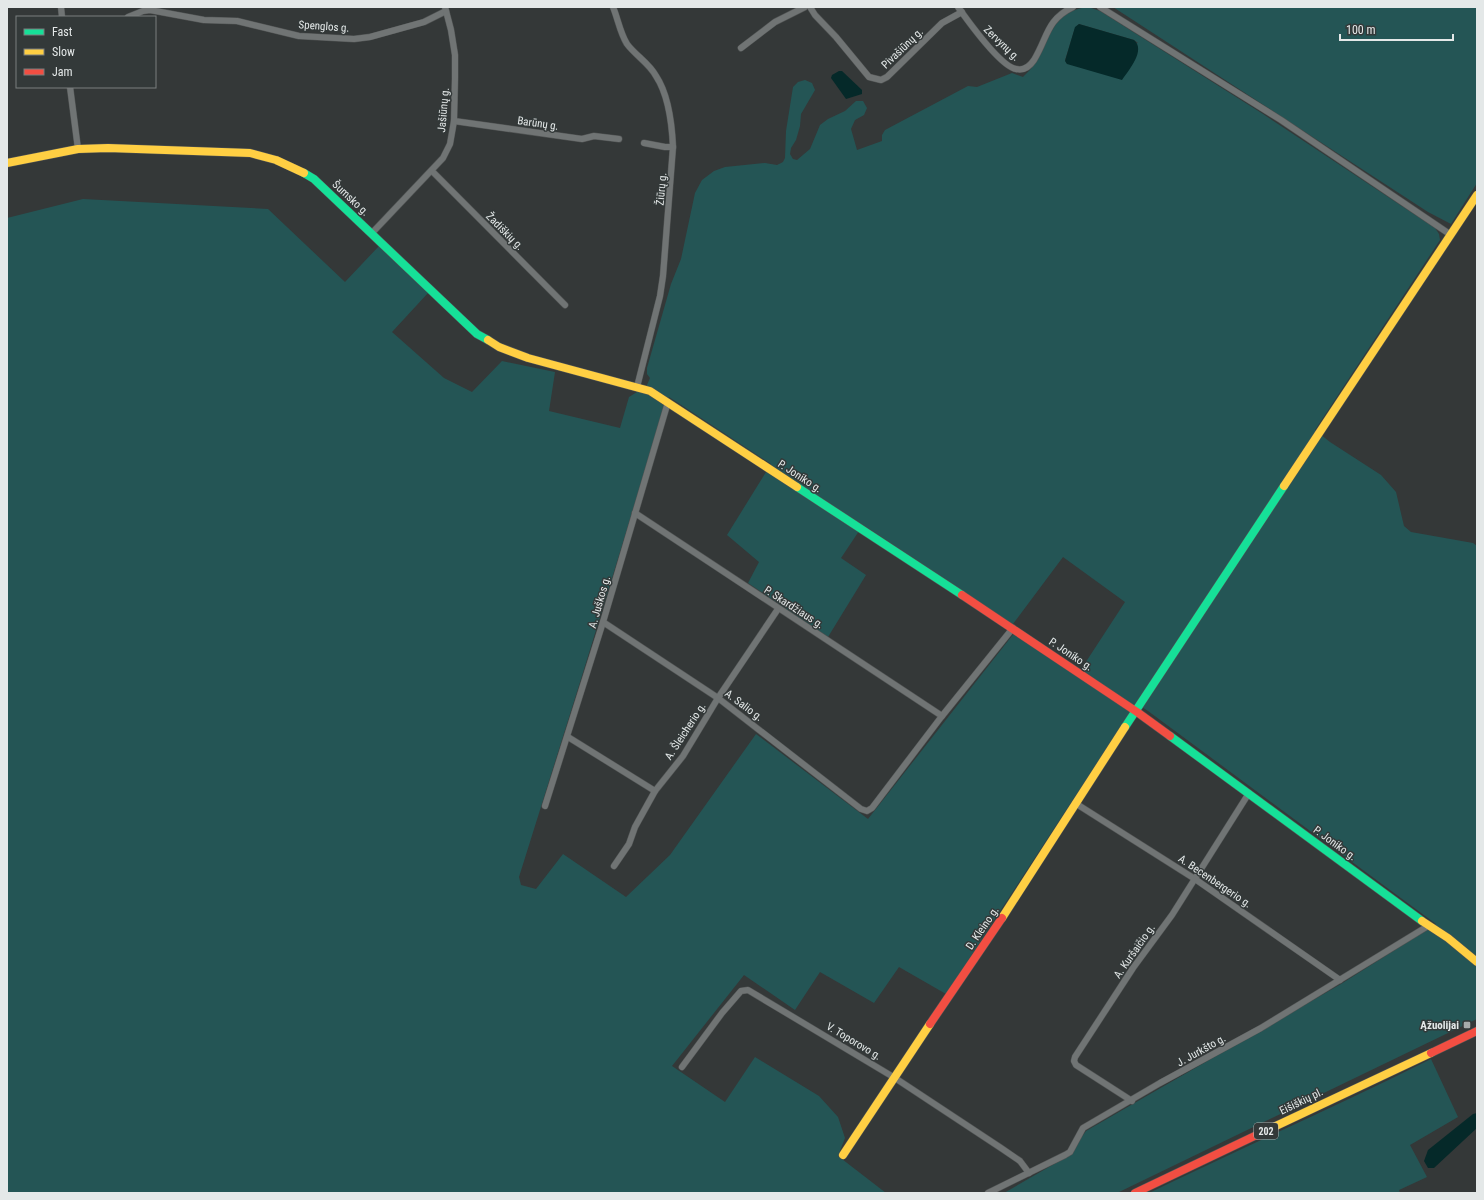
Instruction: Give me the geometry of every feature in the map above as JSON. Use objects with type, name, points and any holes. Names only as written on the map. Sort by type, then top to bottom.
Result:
[{"type":"street","name":"Žiūrų g.","points":[[613,7],[623,37],[628,45],[657,76],[662,87],[673,147],[663,276],[660,296],[637,386]]},
{"type":"street","points":[[741,48],[775,22],[805,7]]},
{"type":"street","name":"Pivašiūnų g.","points":[[810,7],[815,15],[869,76],[881,80],[887,77],[942,23],[960,10]]},
{"type":"street","points":[[1100,7],[1281,120],[1450,235]]},
{"type":"street","name":"Zervynų g.","points":[[960,10],[977,33],[1008,66],[1020,70],[1031,64],[1052,23],[1070,8]]},
{"type":"street","name":"Spenglos g.","points":[[130,16],[150,10],[204,20],[237,21],[299,36],[354,39],[370,37],[424,22],[445,9]]},
{"type":"street","name":"Jašiūnų g.","points":[[372,233],[432,171],[443,158],[450,144],[454,121],[455,55],[451,30],[445,9]]},
{"type":"street","points":[[70,88],[78,149]]},
{"type":"street","name":"Barūnų g.","points":[[454,121],[582,139],[594,136],[619,139]]},
{"type":"street","points":[[644,143],[673,147]]},
{"type":"street","name":"Šumsko g.","points":[[7,163],[78,149],[116,148],[250,153],[265,156],[293,166],[314,179],[477,334],[508,351],[528,358],[637,386]]},
{"type":"street","name":"Žadiškių g.","points":[[432,171],[565,305]]},
{"type":"street","name":"D. Kleino g.","points":[[843,1155],[1010,907],[1075,803],[1477,195]]},
{"type":"street","name":"P. Joniko g.","points":[[637,386],[650,391],[668,402],[1013,628],[1136,712],[1249,793],[1428,926],[1448,938],[1477,962]]},
{"type":"street","name":"A. Juškos g.","points":[[545,806],[568,737],[668,402]]},
{"type":"street","name":"P. Skardžiaus g.","points":[[635,513],[778,609],[942,716]]},
{"type":"street","name":"A. Šleicherio g.","points":[[614,866],[630,844],[635,827],[655,791],[683,756],[718,698],[778,609]]},
{"type":"street","name":"A. Salio g.","points":[[603,622],[718,698],[790,752],[861,809],[867,811],[872,808],[942,716]]},
{"type":"street","points":[[942,716],[1013,628]]},
{"type":"street","points":[[568,737],[655,791]]},
{"type":"street","name":"A. Kuršaičio g.","points":[[1132,1101],[1076,1065],[1074,1061],[1075,1057],[1133,968],[1172,915],[1249,793]]},
{"type":"street","name":"A. Becenbergerio g.","points":[[1075,803],[1195,879],[1340,980]]},
{"type":"street","name":"J. Jurkšto g.","points":[[988,1193],[1070,1152],[1083,1128],[1132,1101],[1160,1083],[1261,1028],[1428,926]]},
{"type":"street","name":"V. Toporovo g.","points":[[682,1067],[722,1013],[741,991],[748,990],[895,1078],[1020,1161],[1030,1173]]},
{"type":"street","name":"Eišiškių pl.","points":[[1135,1193],[1477,1031]]},
{"type":"shaded area","points":[[1088,7],[1100,11],[1263,114],[1435,228],[1439,234],[1440,240],[1315,430],[1330,442],[1381,475],[1396,492],[1404,526],[1411,532],[1473,543],[1477,546],[1477,1019],[1117,1193],[1004,1193],[1068,1156],[1086,1131],[1341,984],[1436,924],[1136,703],[946,994],[899,967],[874,1003],[820,972],[795,1010],[744,975],[672,1066],[725,1102],[755,1057],[819,1096],[838,1117],[845,1138],[838,1156],[886,1193],[7,1193],[7,218],[83,199],[268,209],[345,282],[379,246],[428,293],[392,332],[444,378],[472,392],[502,361],[555,372],[549,411],[620,428],[629,397],[637,392],[644,392],[650,378],[647,374],[647,368],[671,284],[681,259],[695,193],[702,180],[714,171],[725,167],[765,163],[777,165],[783,162],[785,158],[786,131],[793,87],[798,82],[805,80],[812,83],[815,90],[801,114],[800,126],[796,140],[791,148],[790,154],[793,159],[797,160],[810,149],[820,125],[828,119],[845,111],[856,101],[863,101],[867,108],[864,115],[855,120],[851,129],[857,150],[882,141],[882,135],[885,130],[968,86],[977,87],[1012,73],[1023,77],[1035,63],[1054,27],[1067,14],[1076,9]],"holes":[[[1079,24],[1134,40],[1138,43],[1067,64],[1065,60],[1075,28]],[[669,397],[771,464],[727,535],[759,562],[748,583],[828,637],[866,575],[841,558],[863,525],[1013,624],[1063,557],[1125,602],[1078,674],[1015,632],[868,819],[756,734],[670,855],[626,897],[563,854],[536,889],[521,885],[519,877],[663,412],[663,406]]]},
{"type":"shaded area","points":[[1113,7],[1477,7],[1477,183],[1451,224],[1428,212]]},
{"type":"shaded area","points":[[1079,24],[1134,40],[1137,44],[1137,54],[1132,66],[1122,80],[1067,64],[1065,61],[1075,27]]},
{"type":"shaded area","points":[[842,71],[862,90],[862,94],[846,99],[831,78],[832,75]]},
{"type":"shaded area","points":[[1431,1059],[1458,1117],[1410,1145],[1427,1177],[1399,1190],[1400,1193],[1149,1193],[1361,1093]]},
{"type":"shaded area","points":[[1477,1113],[1477,1128],[1434,1168],[1428,1168],[1424,1161],[1428,1150],[1473,1114]]},
{"type":"traffic: fast","points":[[304,173],[314,179],[477,334],[488,340]]},
{"type":"traffic: fast","points":[[1125,727],[1284,486]]},
{"type":"traffic: fast","points":[[797,487],[962,595]]},
{"type":"traffic: fast","points":[[1170,736],[1422,921]]},
{"type":"traffic: slow","points":[[7,163],[78,149],[108,148],[250,153],[276,160],[304,173]]},
{"type":"traffic: slow","points":[[1284,486],[1477,195]]},
{"type":"traffic: slow","points":[[488,340],[499,347],[528,358],[650,391],[797,487]]},
{"type":"traffic: slow","points":[[1002,918],[1125,727]]},
{"type":"traffic: slow","points":[[1422,921],[1448,938],[1477,962]]},
{"type":"traffic: slow","points":[[843,1155],[930,1024]]},
{"type":"traffic: slow","points":[[1263,1132],[1431,1053]]},
{"type":"traffic: jam","points":[[962,595],[1137,712],[1170,736]]},
{"type":"traffic: jam","points":[[930,1024],[1002,918]]},
{"type":"traffic: jam","points":[[1431,1053],[1477,1031]]},
{"type":"traffic: jam","points":[[1135,1193],[1263,1132]]},
{"type":"place","name":"Ąžuolijai","points":[[1467,1025]]}]
